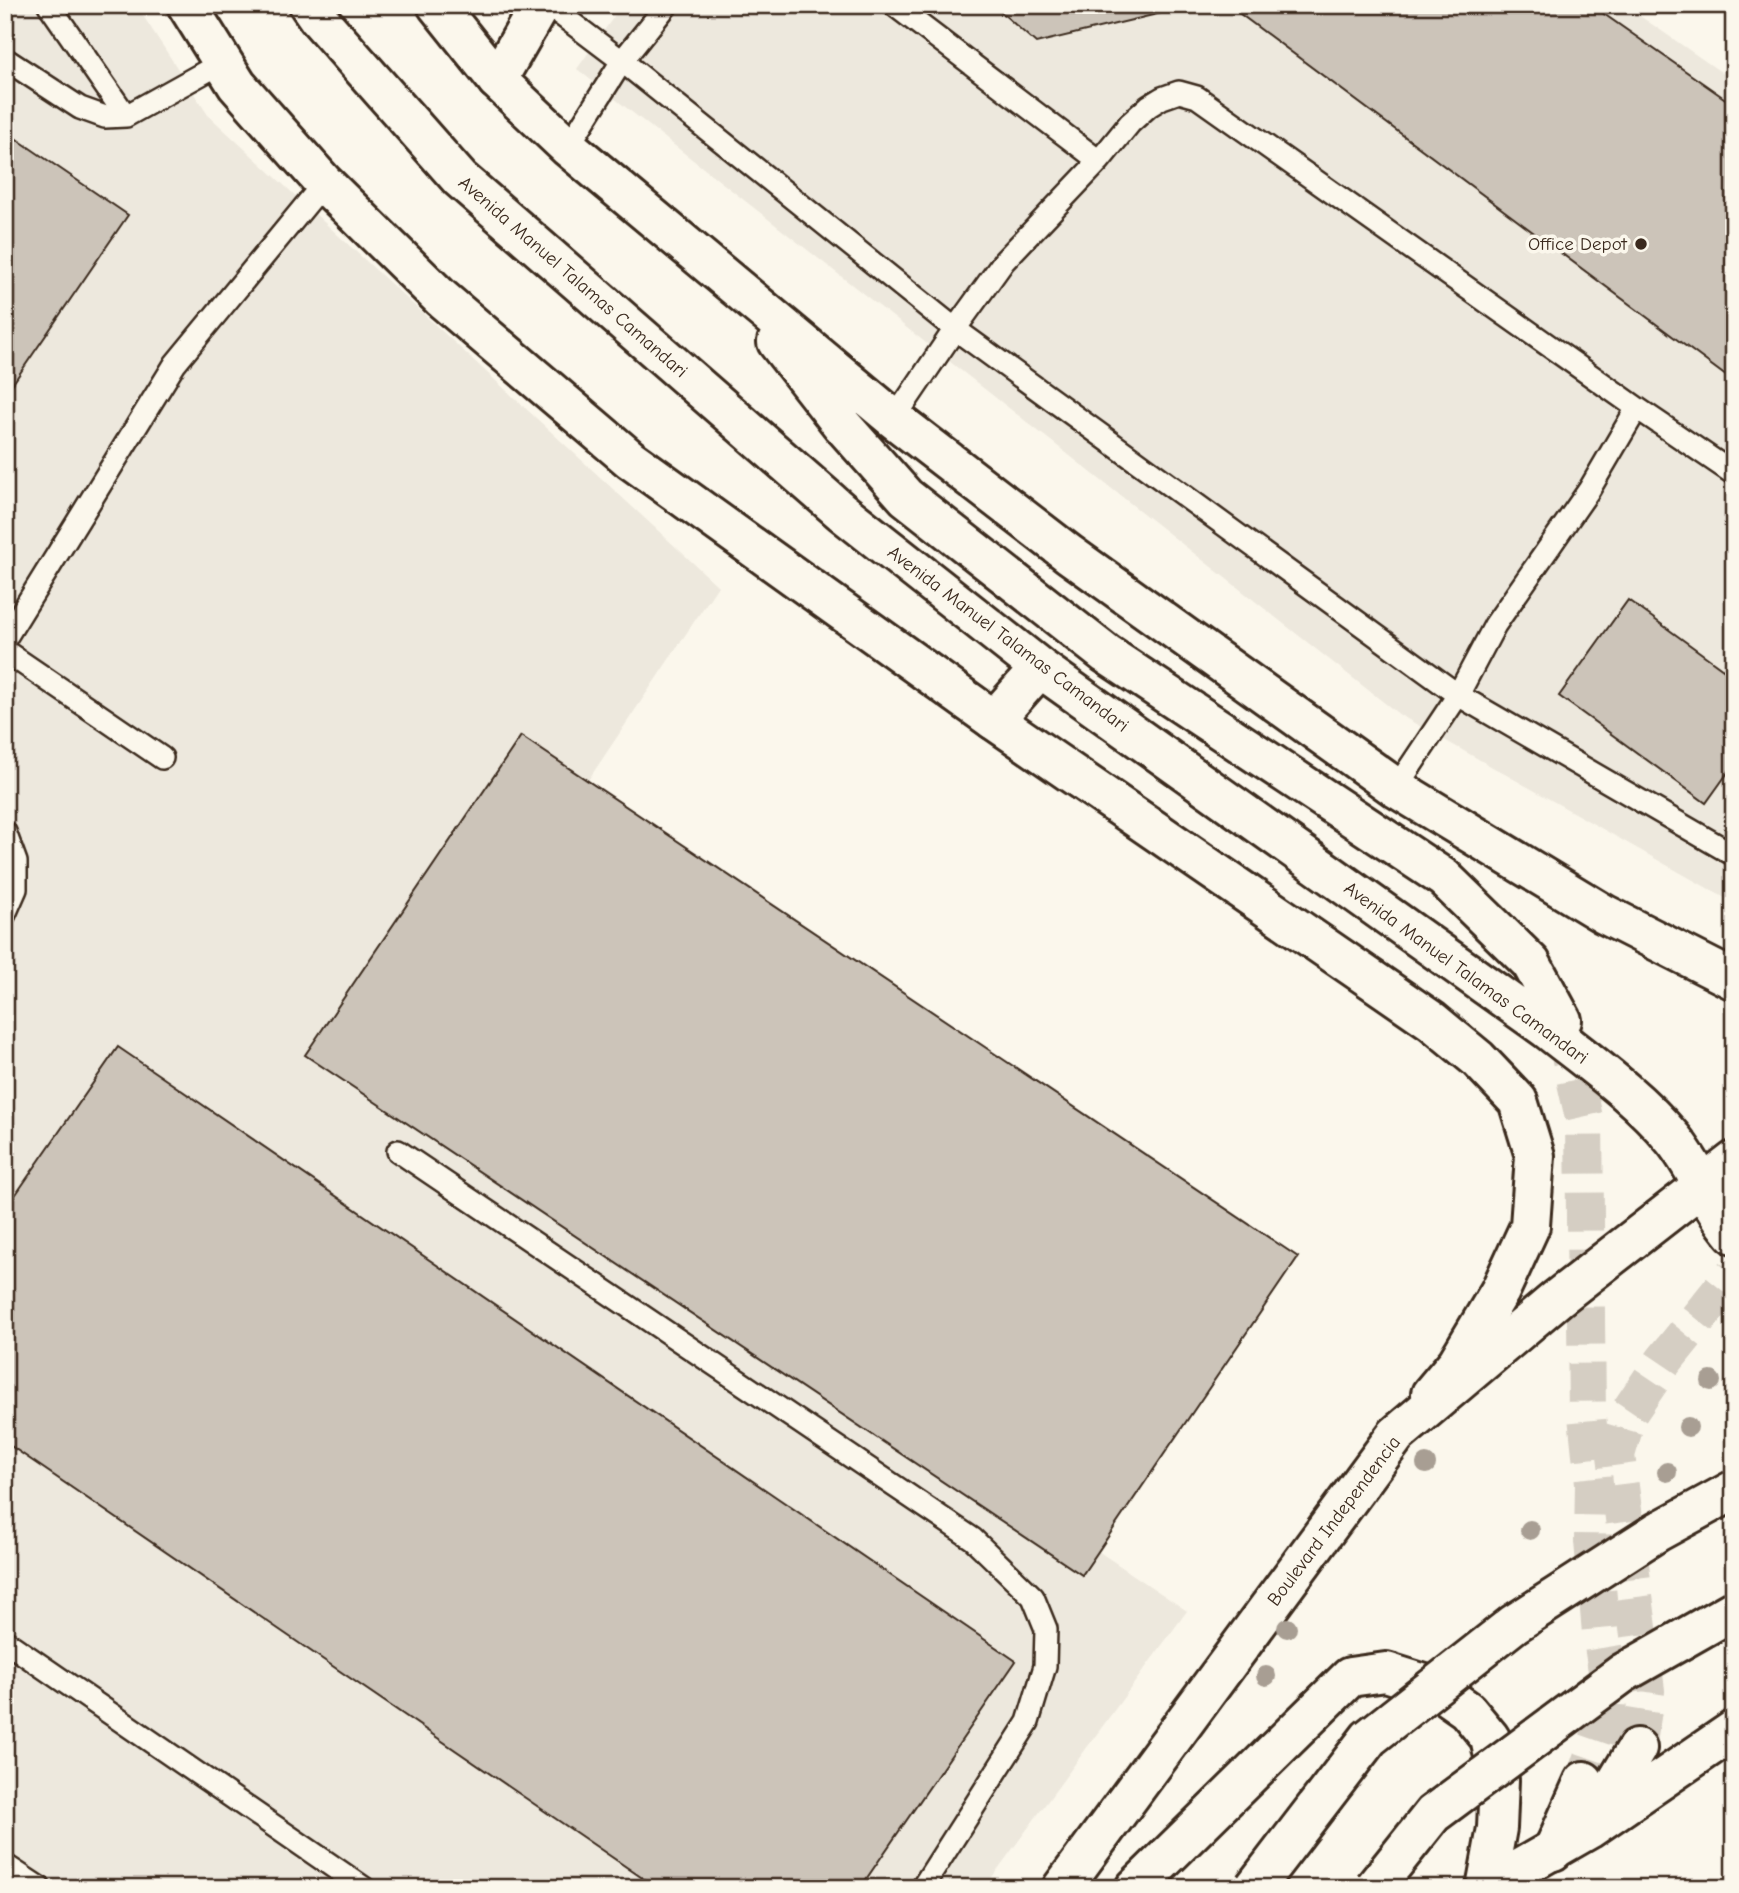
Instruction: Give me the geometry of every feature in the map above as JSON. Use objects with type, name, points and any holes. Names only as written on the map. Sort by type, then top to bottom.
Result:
[{"type":"main road","points":[[187,5],[237,85],[324,183],[441,298],[630,459],[994,720],[1432,1021],[1478,1059],[1518,1101],[1535,1156],[1530,1226],[1500,1291],[1457,1363],[1396,1435]]},
{"type":"main road","name":"Avenida Manuel Talamas Camandari","points":[[309,5],[460,179],[842,512],[1040,668],[1547,1029],[1618,1085],[1653,1117],[1683,1152],[1730,1227]]},
{"type":"main road","points":[[437,5],[497,80],[568,147],[894,419],[1069,554],[1396,788],[1604,914],[1734,980]]},
{"type":"main road","points":[[497,80],[540,5]]},
{"type":"main road","points":[[734,285],[842,425],[906,497],[1106,654],[1444,877],[1531,963],[1562,1020]]},
{"type":"main road","points":[[994,720],[1040,668]]},
{"type":"main road","name":"Boulevard Independencia","points":[[1062,1888],[1396,1435],[1558,1298],[1734,1161]]},
{"type":"main road","points":[[1254,1888],[1369,1738],[1514,1624],[1657,1532],[1734,1490]]},
{"type":"main road","points":[[1374,1888],[1433,1814],[1623,1673],[1734,1610]]},
{"type":"main road","points":[[1135,1888],[1350,1677],[1386,1672],[1434,1687],[1467,1710],[1490,1738],[1499,1780],[1497,1828],[1486,1888]]},
{"type":"main road","points":[[1486,1888],[1589,1829],[1734,1730]]},
{"type":"main road","points":[[1589,1829],[1637,1748]]},
{"type":"main road","points":[[1553,1851],[1584,1781]]},
{"type":"lane","points":[[49,5],[127,116]]},
{"type":"lane","points":[[548,5],[622,61],[955,329],[1458,695],[1734,855]]},
{"type":"lane","points":[[568,147],[622,61],[667,5]]},
{"type":"lane","points":[[894,5],[1099,161]]},
{"type":"lane","points":[[5,59],[80,108],[105,117],[127,116],[223,62]]},
{"type":"lane","points":[[894,419],[1004,261],[1099,161],[1130,123],[1149,106],[1179,92],[1197,97],[1734,474]]},
{"type":"lane","points":[[5,639],[175,364],[324,183]]},
{"type":"lane","points":[[1396,788],[1458,695],[1495,625],[1589,490],[1637,408]]},
{"type":"lane","points":[[5,651],[162,758]]},
{"type":"lane","points":[[5,832],[16,862],[16,889],[5,914]]},
{"type":"lane","points":[[398,1151],[972,1539],[1033,1597],[1046,1629],[1045,1666],[1028,1722],[922,1888]]},
{"type":"lane","points":[[5,1641],[364,1888]]},
{"type":"lane","points":[[5,1865],[40,1888]]},
{"type":"shaded area","points":[[5,5],[136,5],[208,115],[718,586],[391,1075],[1187,1611],[984,1888],[5,1888]]},
{"type":"shaded area","points":[[622,5],[1624,5],[1734,81],[1734,903],[1400,715],[577,69]]},
{"type":"building","points":[[993,5],[1195,5],[1036,43]]},
{"type":"building","name":"Office Depot","points":[[1228,5],[1591,5],[1734,105],[1734,382]]},
{"type":"building","points":[[5,131],[128,215],[5,395]]},
{"type":"building","points":[[1628,600],[1734,677],[1734,764],[1706,803],[1559,696]]},
{"type":"building","points":[[521,736],[1298,1257],[1082,1575],[305,1055]]},
{"type":"building","points":[[118,1047],[1016,1661],[860,1888],[657,1888],[5,1442],[5,1210]]},
{"type":"tunnel","points":[[1563,1024],[1584,1118],[1587,1416],[1594,1483],[1593,1541],[1601,1633],[1609,1683],[1607,1715],[1584,1781]]},
{"type":"tunnel","points":[[1637,1748],[1646,1691],[1616,1455],[1628,1414],[1663,1362],[1734,1274]]},
{"type":"place","name":"Office Depot","points":[[1641,244]]}]
